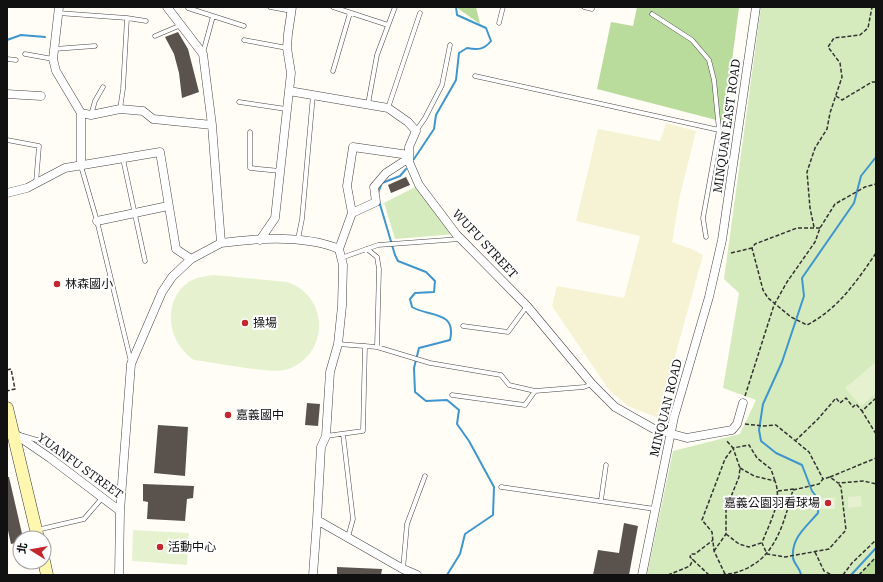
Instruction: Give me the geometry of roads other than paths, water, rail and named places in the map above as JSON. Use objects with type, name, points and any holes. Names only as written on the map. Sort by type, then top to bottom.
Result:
[{"type":"main road","points":[[7,408],[37,530]]},
{"type":"street","points":[[167,7],[203,54],[212,125],[221,243]]},
{"type":"street","name":"MINQUAN EAST ROAD","points":[[720,249],[756,7]]},
{"type":"street","points":[[260,240],[275,218],[291,73],[288,34],[292,9]]},
{"type":"street","points":[[59,10],[53,59],[56,70],[80,113],[81,166]]},
{"type":"street","points":[[289,91],[368,106],[388,108],[408,122],[416,131],[409,146],[409,156]]},
{"type":"street","points":[[7,94],[41,96]]},
{"type":"street","points":[[80,113],[91,115],[120,109],[143,111],[153,119],[212,125]]},
{"type":"street","points":[[313,575],[321,447],[326,436],[330,372],[338,344],[342,306],[343,264],[340,254],[352,213],[347,186],[353,147],[409,156]]},
{"type":"street","points":[[7,193],[27,188],[65,168],[160,152],[176,249],[191,259]]},
{"type":"street","points":[[352,213],[376,202],[374,187],[386,173],[409,156]]},
{"type":"street","name":"WUFU STREET","points":[[409,156],[419,185],[461,239],[527,306],[592,384],[615,407],[654,429],[687,438],[732,430],[737,424],[743,403]]},
{"type":"street","points":[[97,221],[168,206]]},
{"type":"street","points":[[120,511],[131,364],[162,292],[172,277],[191,259],[221,243],[260,240],[298,240],[317,242],[340,254]]},
{"type":"street","name":"MINQUAN ROAD","points":[[642,575],[674,416],[709,297],[720,249]]},
{"type":"street","name":"YUANFU STREET","points":[[12,432],[103,497],[120,511],[119,575]]},
{"type":"street","points":[[317,520],[417,575]]},
{"type":"lane","points":[[270,7],[292,9]]},
{"type":"lane","points":[[333,7],[388,25]]},
{"type":"lane","points":[[368,106],[377,55],[396,7]]},
{"type":"lane","points":[[499,23],[503,7]]},
{"type":"lane","points":[[584,7],[592,9]]},
{"type":"lane","points":[[188,8],[244,26]]},
{"type":"lane","points":[[59,10],[146,21]]},
{"type":"lane","points":[[333,71],[350,13]]},
{"type":"lane","points":[[388,108],[420,13]]},
{"type":"lane","points":[[652,14],[692,40],[709,60],[714,80],[719,130],[703,218],[706,237]]},
{"type":"lane","points":[[203,54],[213,16]]},
{"type":"lane","points":[[120,109],[123,89],[127,18]]},
{"type":"lane","points":[[155,36],[182,25]]},
{"type":"lane","points":[[244,40],[288,48]]},
{"type":"lane","points":[[416,131],[425,118],[442,85],[450,45]]},
{"type":"lane","points":[[54,49],[94,46]]},
{"type":"lane","points":[[25,54],[53,59]]},
{"type":"lane","points":[[7,59],[16,60]]},
{"type":"lane","points":[[475,76],[719,130]]},
{"type":"lane","points":[[91,115],[95,101],[103,87]]},
{"type":"lane","points":[[298,240],[302,219],[313,96]]},
{"type":"lane","points":[[239,102],[286,108]]},
{"type":"lane","points":[[250,132],[250,168],[280,171]]},
{"type":"lane","points":[[7,140],[39,146],[36,183]]},
{"type":"lane","points":[[123,159],[136,213],[145,261]]},
{"type":"lane","points":[[81,166],[97,221],[131,364]]},
{"type":"lane","points":[[340,254],[367,249],[378,245],[461,239]]},
{"type":"lane","points":[[367,249],[377,257],[379,269],[377,347]]},
{"type":"lane","points":[[463,326],[508,332],[527,306]]},
{"type":"lane","points":[[338,344],[377,347],[420,360],[501,375],[509,385],[535,391],[584,387],[592,384]]},
{"type":"lane","points":[[326,436],[364,431],[365,346]]},
{"type":"lane","points":[[452,395],[525,405],[535,391]]},
{"type":"lane","points":[[12,432],[57,446]]},
{"type":"lane","points":[[343,434],[353,519],[348,538]]},
{"type":"lane","points":[[602,500],[606,465]]},
{"type":"lane","points":[[404,569],[407,524],[425,476]]},
{"type":"lane","points":[[501,487],[602,500],[656,510]]},
{"type":"lane","points":[[50,530],[84,519],[103,497]]},
{"type":"waterway","points":[[414,159],[434,129],[436,115],[456,80],[459,53],[467,48],[483,48],[491,41],[486,28],[457,15],[456,7]]},
{"type":"waterway","points":[[7,40],[21,35],[45,37]]},
{"type":"waterway","points":[[801,575],[793,558],[794,544],[800,533],[818,513],[819,500],[812,491],[802,465],[776,453],[761,441],[759,430],[763,404],[782,362],[804,296],[802,278],[854,203],[861,176],[876,157]]},
{"type":"waterway","points":[[378,193],[382,183],[400,176],[406,169]]},
{"type":"waterway","points":[[379,201],[398,261],[426,272],[435,281],[434,292],[415,293],[410,299],[412,307],[440,316],[449,324],[451,330],[450,340],[419,348],[414,368],[415,392],[426,401],[447,400],[459,410],[457,424],[469,441],[494,487],[493,515],[465,534],[460,554],[447,575]]},
{"type":"waterway","points":[[851,575],[876,548]]},
{"type":"place","name":"林森國小","points":[[57,284]]},
{"type":"place","name":"操場","points":[[245,323]]},
{"type":"place","name":"嘉義國中","points":[[228,415]]},
{"type":"place","name":"嘉義公園羽看球場","points":[[828,503]]},
{"type":"place","name":"活動中心","points":[[160,547]]}]
